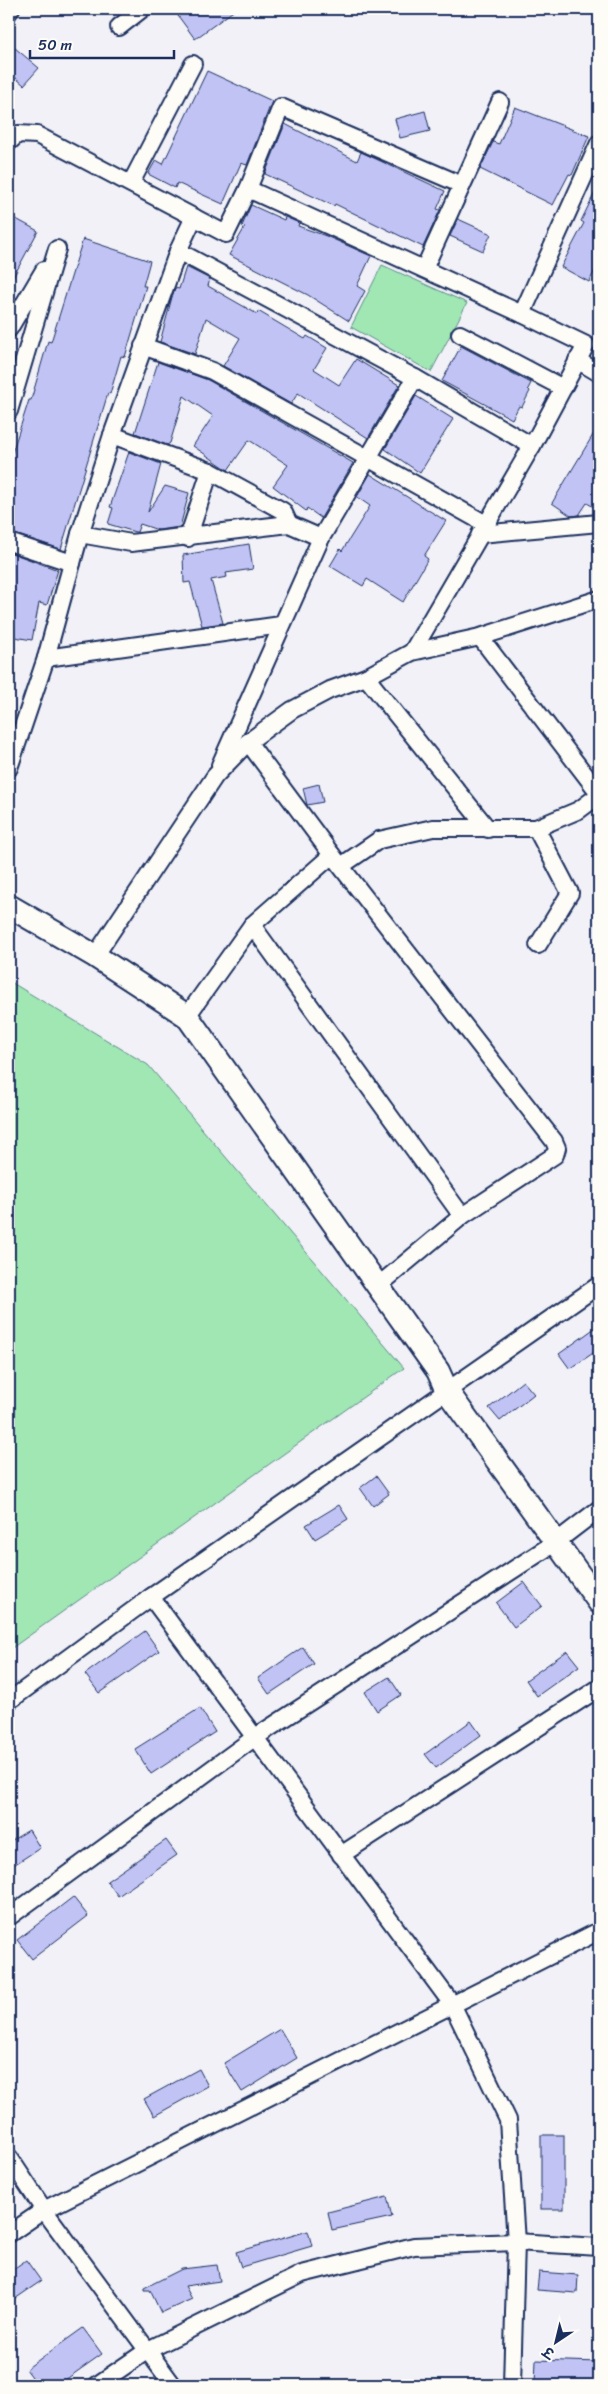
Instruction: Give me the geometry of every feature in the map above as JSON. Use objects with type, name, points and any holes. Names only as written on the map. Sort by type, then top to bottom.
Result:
[{"type":"street","points":[[119,27],[142,9]]},
{"type":"street","points":[[131,183],[192,64]]},
{"type":"street","points":[[424,269],[500,102]]},
{"type":"street","points":[[9,142],[18,134],[37,135],[226,234],[248,189],[281,107],[462,185]]},
{"type":"street","points":[[522,314],[599,143]]},
{"type":"street","points":[[248,189],[522,314],[586,346],[532,446],[412,652]]},
{"type":"street","points":[[9,768],[46,658],[80,534],[112,435],[178,251],[194,217]]},
{"type":"street","points":[[9,329],[57,249],[9,411]]},
{"type":"street","points":[[178,251],[416,378],[532,446]]},
{"type":"street","points":[[460,334],[563,388]]},
{"type":"street","points":[[143,346],[212,371],[368,458],[483,529],[599,523]]},
{"type":"street","points":[[577,360],[599,373]]},
{"type":"street","points":[[95,956],[215,776],[321,538],[416,378]]},
{"type":"street","points":[[112,435],[210,471],[283,511],[289,524]]},
{"type":"street","points":[[188,538],[210,471]]},
{"type":"street","points":[[80,534],[130,543],[188,538],[289,524],[321,538]]},
{"type":"street","points":[[9,542],[72,564]]},
{"type":"street","points":[[215,776],[248,742],[292,710],[330,690],[366,677],[412,652],[480,637],[599,599]]},
{"type":"street","points":[[46,658],[281,625]]},
{"type":"street","points":[[187,1016],[252,925],[336,860],[379,840],[433,828],[536,828],[579,810],[599,794],[480,637]]},
{"type":"street","points":[[366,677],[488,829]]},
{"type":"street","points":[[248,742],[557,1148],[555,1155],[462,1216],[378,1286]]},
{"type":"street","points":[[536,828],[570,893],[538,945]]},
{"type":"street","points":[[9,906],[95,956],[187,1016],[438,1371],[447,1390],[599,1602]]},
{"type":"street","points":[[252,925],[462,1216]]},
{"type":"street","points":[[9,1701],[151,1597],[599,1285]]},
{"type":"street","points":[[9,1917],[254,1738],[556,1542],[599,1509]]},
{"type":"street","points":[[151,1597],[452,2004],[508,2120],[516,2242],[512,2385]]},
{"type":"street","points":[[341,1855],[599,1688]]},
{"type":"street","points":[[9,2234],[44,2210],[599,1931]]},
{"type":"street","points":[[9,2157],[44,2210],[173,2385]]},
{"type":"street","points":[[97,2385],[148,2350],[302,2274],[414,2246],[516,2242],[599,2247]]},
{"type":"green space","points":[[382,265],[467,303],[431,372],[351,327]]},
{"type":"green space","points":[[9,981],[148,1065],[404,1368],[9,1650]]},
{"type":"building","points":[[173,9],[236,9],[195,39]]},
{"type":"building","points":[[9,43],[39,68],[24,85],[9,72]]},
{"type":"building","points":[[207,71],[272,101],[247,165],[241,163],[223,204],[177,183],[175,188],[148,174],[156,160],[163,164]]},
{"type":"building","points":[[515,107],[589,136],[572,175],[569,174],[553,205],[480,169],[493,142],[499,144]]},
{"type":"building","points":[[425,111],[430,131],[400,138],[395,119]]},
{"type":"building","points":[[285,124],[357,161],[361,152],[445,191],[437,209],[440,210],[423,247],[335,204],[334,206],[265,174]]},
{"type":"building","points":[[599,184],[599,263],[589,282],[561,267],[584,223],[581,221]]},
{"type":"building","points":[[251,205],[284,220],[285,217],[299,223],[298,226],[371,256],[357,286],[365,291],[349,321],[308,295],[229,255],[245,227],[242,226]]},
{"type":"building","points":[[9,215],[38,231],[9,285]]},
{"type":"building","points":[[458,219],[491,234],[483,251],[450,236]]},
{"type":"building","points":[[83,239],[150,261],[143,286],[146,286],[125,357],[121,356],[110,394],[108,393],[61,549],[9,532],[9,452],[12,453],[29,400],[31,400],[48,341],[51,342]]},
{"type":"building","points":[[186,267],[210,279],[208,286],[257,314],[258,311],[305,339],[307,336],[327,348],[314,369],[339,385],[356,359],[399,385],[368,438],[298,393],[291,404],[223,366],[240,338],[206,318],[195,354],[160,342],[175,288],[179,289]]},
{"type":"building","points":[[461,346],[531,383],[528,389],[530,391],[522,407],[519,406],[512,419],[442,381]]},
{"type":"building","points":[[158,362],[208,380],[353,463],[321,518],[307,508],[306,511],[273,486],[288,465],[249,440],[228,470],[193,446],[213,416],[184,396],[170,443],[167,445],[135,433]]},
{"type":"building","points":[[416,396],[453,419],[420,473],[385,449]]},
{"type":"building","points":[[599,425],[599,510],[587,503],[579,515],[571,516],[552,503]]},
{"type":"building","points":[[129,452],[161,464],[148,512],[165,486],[189,493],[180,527],[158,530],[140,524],[137,532],[135,532],[108,524],[113,508],[110,507]]},
{"type":"building","points":[[370,474],[446,521],[424,556],[428,559],[403,602],[367,579],[363,586],[330,566],[340,549],[342,551],[370,506],[357,497]]},
{"type":"building","points":[[249,544],[253,569],[226,573],[227,577],[211,580],[223,623],[202,626],[190,582],[184,583],[183,555]]},
{"type":"building","points":[[9,552],[58,570],[47,605],[39,603],[32,640],[9,636]]},
{"type":"building","points":[[319,784],[323,802],[307,805],[303,788]]},
{"type":"building","points":[[599,1325],[599,1349],[570,1369],[559,1354]]},
{"type":"building","points":[[523,1381],[534,1394],[500,1421],[489,1408]]},
{"type":"building","points":[[376,1476],[389,1494],[373,1506],[360,1488]]},
{"type":"building","points":[[339,1505],[348,1519],[315,1539],[306,1525]]},
{"type":"building","points":[[524,1582],[542,1606],[514,1627],[496,1603]]},
{"type":"building","points":[[145,1631],[159,1651],[99,1693],[85,1674]]},
{"type":"building","points":[[303,1647],[314,1664],[269,1694],[258,1678]]},
{"type":"building","points":[[567,1651],[579,1666],[537,1696],[526,1680]]},
{"type":"building","points":[[389,1677],[401,1695],[377,1711],[365,1692]]},
{"type":"building","points":[[200,1708],[215,1732],[151,1774],[135,1749]]},
{"type":"building","points":[[471,1721],[481,1735],[436,1768],[425,1754]]},
{"type":"building","points":[[29,1830],[40,1848],[9,1868],[9,1842]]},
{"type":"building","points":[[166,1840],[177,1855],[118,1896],[107,1881]]},
{"type":"building","points":[[73,1897],[88,1916],[32,1959],[17,1940]]},
{"type":"building","points":[[280,2029],[297,2058],[242,2092],[224,2063]]},
{"type":"building","points":[[199,2069],[208,2086],[154,2116],[144,2099]]},
{"type":"building","points":[[541,2135],[564,2135],[564,2209],[541,2209]]},
{"type":"building","points":[[387,2197],[392,2217],[332,2230],[328,2212]]},
{"type":"building","points":[[308,2231],[312,2246],[241,2267],[236,2252]]},
{"type":"building","points":[[26,2260],[41,2281],[9,2303],[9,2272]]},
{"type":"building","points":[[217,2265],[220,2281],[185,2286],[192,2299],[161,2313],[150,2290],[144,2290],[144,2288],[182,2269]]},
{"type":"building","points":[[539,2272],[578,2275],[577,2293],[537,2290]]},
{"type":"building","points":[[83,2328],[102,2354],[58,2385],[38,2385],[26,2369]]},
{"type":"building","points":[[536,2360],[599,2362],[599,2385],[535,2385]]}]
